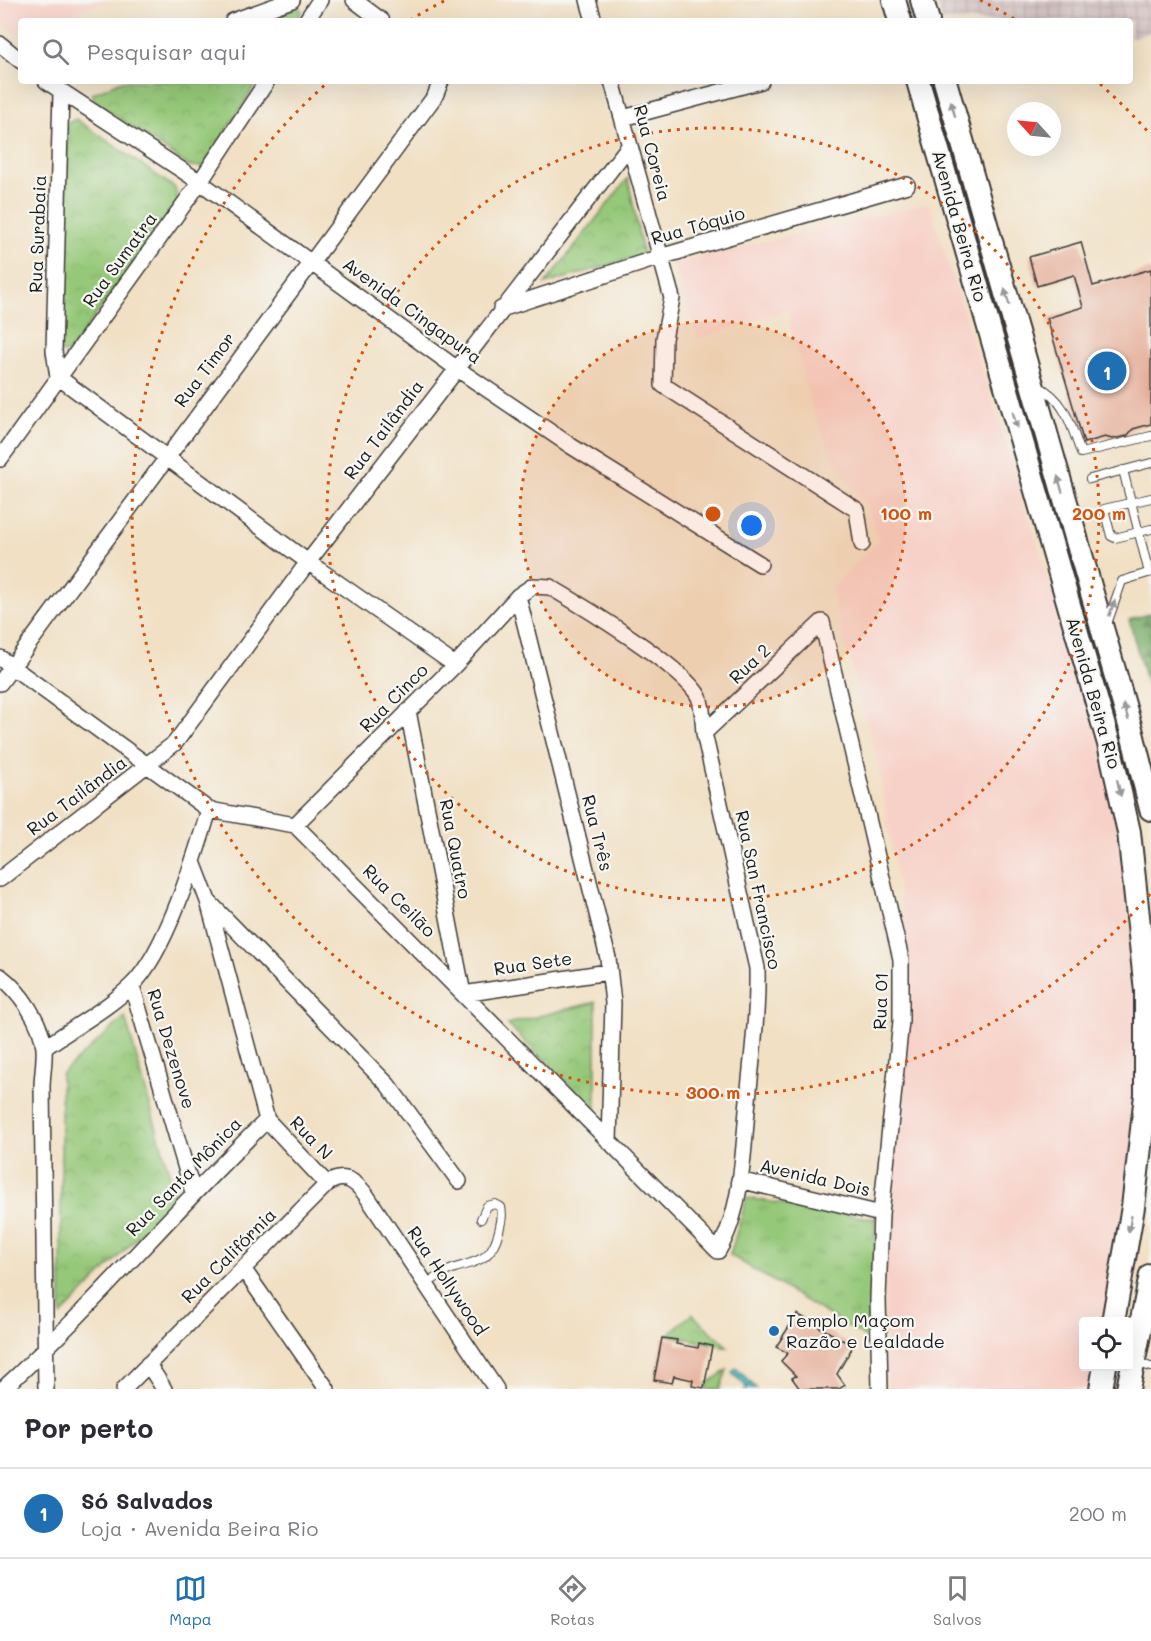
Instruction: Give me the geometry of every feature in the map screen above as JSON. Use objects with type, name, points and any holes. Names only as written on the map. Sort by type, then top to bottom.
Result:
[{"type":"main road","points":[[894,0],[899,18]]},
{"type":"main road","points":[[922,0],[927,18]]},
{"type":"main road","name":"Avenida Beira Rio","points":[[919,84],[1109,744],[1129,832],[1146,991],[1146,1095],[1133,1207],[1114,1317]]},
{"type":"main road","name":"Avenida Beira Rio","points":[[946,84],[1151,809]]},
{"type":"main road","points":[[1004,380],[1030,378]]},
{"type":"main road","points":[[1128,1389],[1148,1309],[1151,1275]]},
{"type":"main road","points":[[1101,1389],[1104,1371]]},
{"type":"street","points":[[241,18],[292,0]]},
{"type":"street","points":[[308,18],[320,0]]},
{"type":"street","points":[[354,0],[378,18]]},
{"type":"street","points":[[588,0],[593,18]]},
{"type":"street","points":[[0,44],[18,59]]},
{"type":"street","name":"Rua Sumatra","points":[[0,459],[200,182],[265,84]]},
{"type":"street","name":"Rua Timor","points":[[0,683],[6,663],[165,457],[435,96],[440,84]]},
{"type":"street","name":"Rua Coreia","points":[[613,84],[672,298],[664,339],[663,385],[857,510],[862,544]]},
{"type":"street","points":[[622,118],[750,84]]},
{"type":"street","name":"Avenida Cingapura","points":[[56,85],[200,182],[456,368],[571,446],[760,564]]},
{"type":"street","name":"Rua Surabaia","points":[[56,85],[54,351],[58,377]]},
{"type":"street","name":"Rua Tailândia","points":[[0,879],[175,743],[308,562],[629,146]]},
{"type":"street","name":"Rua Tóquio","points":[[501,309],[660,257],[907,186]]},
{"type":"street","points":[[58,377],[308,562],[455,665]]},
{"type":"street","name":"Rua San Francisco","points":[[518,596],[533,586],[550,587],[642,646],[690,683],[700,698],[704,733],[757,968],[758,1001],[740,1180],[727,1236],[718,1251]]},
{"type":"street","name":"Rua Cinco","points":[[295,825],[455,665],[518,596]]},
{"type":"street","name":"Rua Três","points":[[518,596],[608,957],[613,1003],[609,1142]]},
{"type":"street","name":"Rua 2","points":[[704,733],[822,622]]},
{"type":"street","name":"Rua 01","points":[[822,622],[901,959],[901,1021],[881,1214],[878,1299],[880,1389]]},
{"type":"street","points":[[6,663],[209,810],[295,825]]},
{"type":"street","name":"Rua Quatro","points":[[408,711],[463,994]]},
{"type":"street","points":[[132,986],[156,952],[193,862],[209,810]]},
{"type":"street","name":"Rua Ceilão","points":[[295,825],[718,1251]]},
{"type":"street","name":"Rua Santa Mônica","points":[[3,1389],[46,1349],[193,1192],[267,1120],[208,901],[193,862]]},
{"type":"street","points":[[208,901],[388,1085],[459,1181]]},
{"type":"street","name":"Rua Sete","points":[[463,994],[608,972]]},
{"type":"street","points":[[0,976],[13,986],[40,1030],[44,1048],[42,1087],[46,1389]]},
{"type":"street","name":"Rua Dezenove","points":[[44,1048],[132,986],[193,1192]]},
{"type":"street","name":"Rua N","points":[[267,1120],[327,1184]]},
{"type":"street","name":"Rua Hollywood","points":[[327,1184],[342,1177],[353,1180],[496,1389]]},
{"type":"street","name":"Avenida Dois","points":[[740,1180],[881,1214]]},
{"type":"street","name":"Rua Califórnia","points":[[124,1389],[327,1184]]},
{"type":"street","points":[[244,1270],[327,1389]]},
{"type":"street","points":[[148,1364],[164,1389]]},
{"type":"lane","points":[[1030,378],[1052,393],[1062,404],[1081,453],[1151,436]]},
{"type":"lane","points":[[1090,479],[1151,463]]},
{"type":"lane","points":[[1103,634],[1122,581],[1150,572],[1123,470]]},
{"type":"lane","points":[[1151,498],[1104,509],[1112,536],[1115,538],[1151,530]]},
{"type":"lane","points":[[425,1284],[454,1268],[468,1266],[489,1255],[496,1243],[503,1217],[501,1208],[495,1204],[487,1206],[481,1219]]},
{"type":"shaded area","points":[[0,0],[110,0],[60,18],[18,18],[18,33],[15,34],[0,22]]},
{"type":"shaded area","points":[[936,0],[1151,0],[1151,32],[1133,37],[1133,18],[941,18]]},
{"type":"shaded area","points":[[929,203],[1098,736],[1131,893],[1143,1078],[1106,1317],[1079,1317],[1079,1371],[1095,1371],[1092,1389],[888,1389],[885,1314],[888,1211],[912,995],[907,939],[879,768],[831,589],[878,541],[867,503],[854,489],[835,459],[813,413],[787,310],[698,339],[673,263]]},
{"type":"green space","points":[[298,7],[302,11],[298,18],[271,18]]},
{"type":"green space","points":[[115,84],[256,84],[203,167],[189,166],[95,101],[92,94]]},
{"type":"green space","points":[[76,119],[175,188],[178,203],[68,353],[59,352],[68,123]]},
{"type":"green space","points":[[628,178],[643,255],[545,284]]},
{"type":"green space","points":[[1151,613],[1151,699],[1129,620]]},
{"type":"green space","points":[[596,1002],[596,1111],[507,1024]]},
{"type":"green space","points":[[125,1017],[176,1197],[61,1316],[61,1074]]},
{"type":"green space","points":[[747,1198],[875,1219],[878,1345],[730,1255]]},
{"type":"green space","points":[[692,1314],[728,1347],[668,1335]]},
{"type":"green space","points":[[727,1370],[720,1389],[706,1389],[707,1384]]},
{"type":"water","points":[[736,1368],[757,1389],[745,1389],[747,1387],[732,1373]]},
{"type":"building","points":[[1081,242],[1093,286],[1151,269],[1151,424],[1133,429],[1127,436],[1112,439],[1105,437],[1084,443],[1047,318],[1083,307],[1074,275],[1037,286],[1029,257]]},
{"type":"building","points":[[797,1314],[853,1346],[837,1374],[845,1385],[839,1389],[800,1389],[792,1378],[796,1376],[781,1361],[788,1353],[776,1347]]},
{"type":"building","points":[[662,1338],[677,1340],[676,1344],[698,1348],[699,1343],[712,1346],[704,1388],[692,1386],[693,1380],[674,1376],[672,1383],[654,1380]]},
{"type":"place","name":"Só Salvados","points":[[1107,371]]},
{"type":"place","name":"Templo Maçom Razão e Lealdade","points":[[774,1331]]}]
